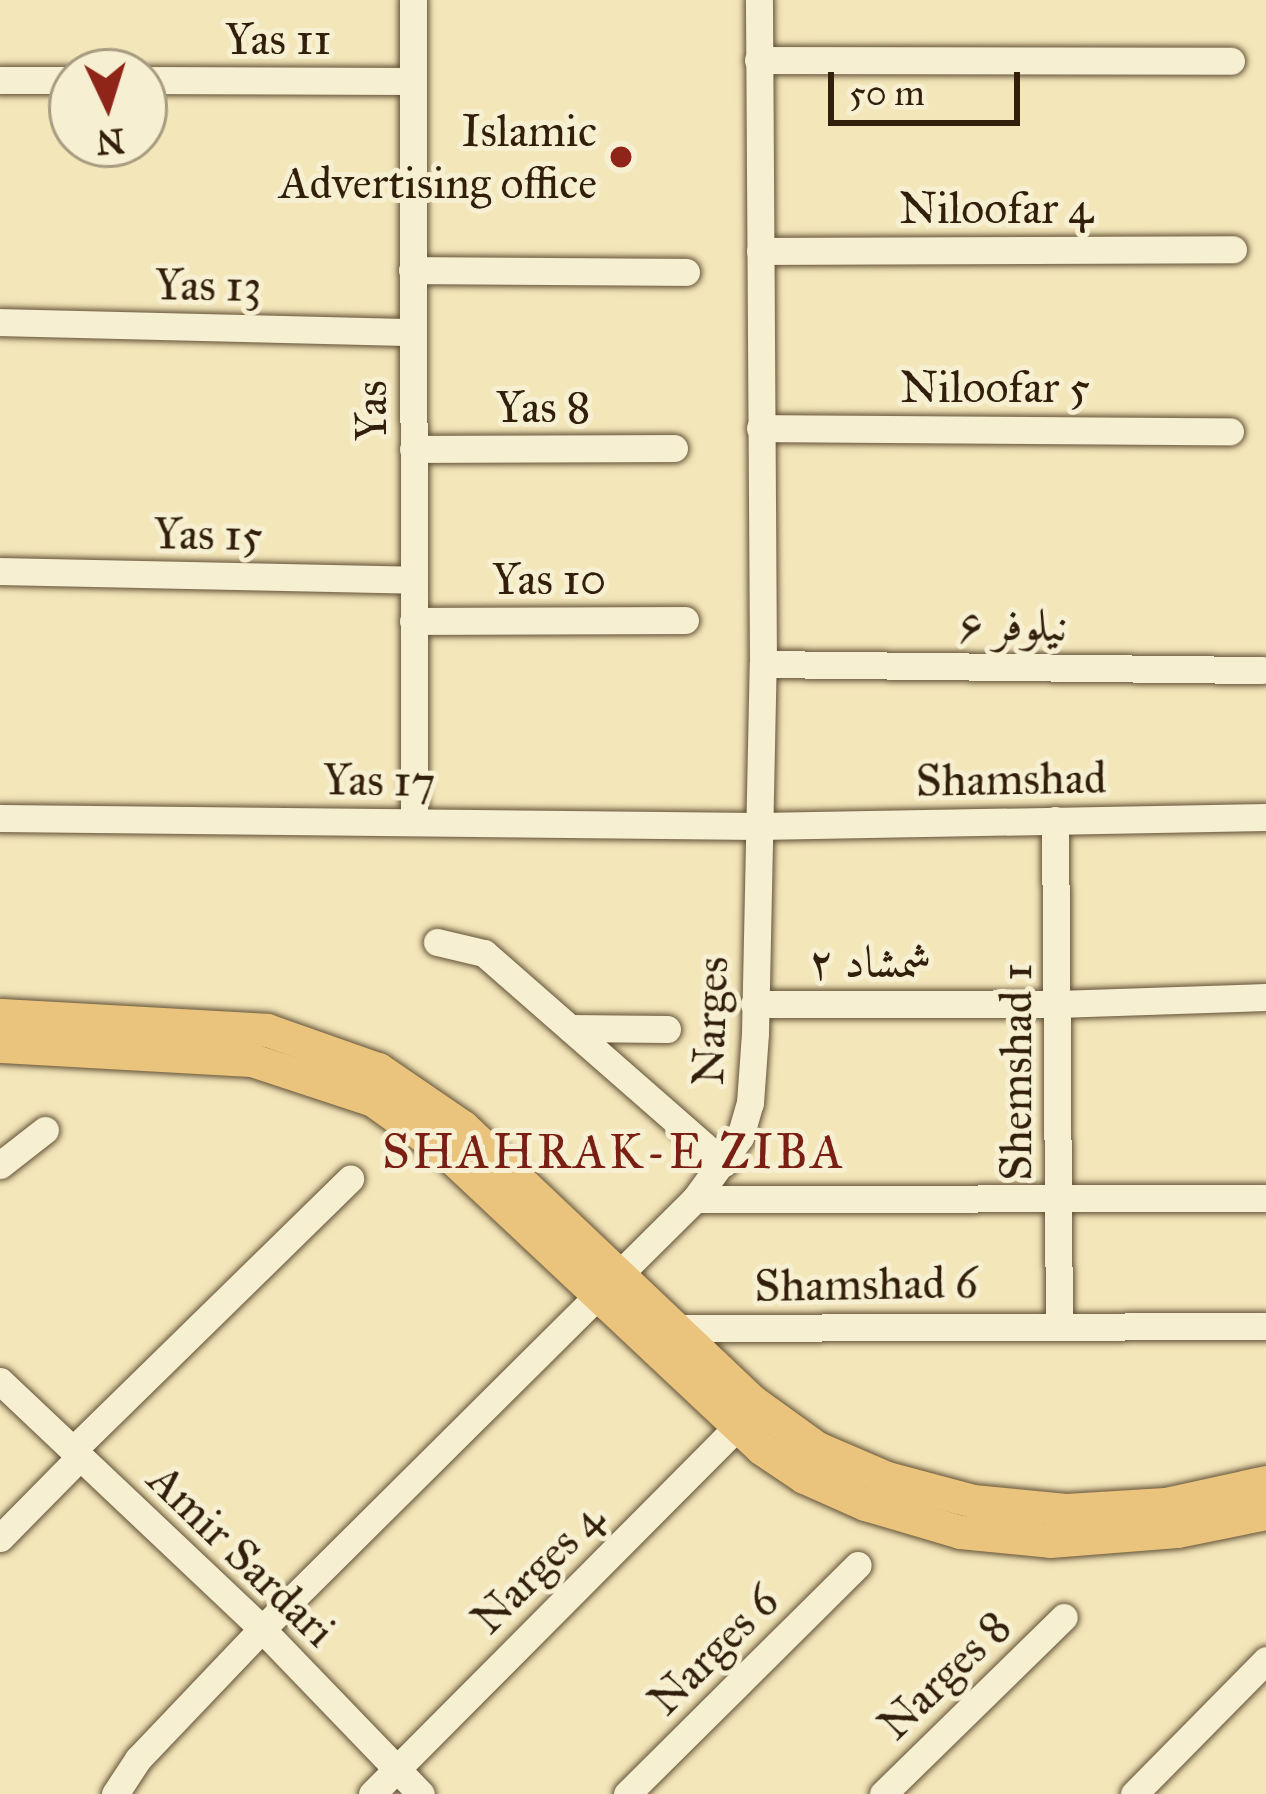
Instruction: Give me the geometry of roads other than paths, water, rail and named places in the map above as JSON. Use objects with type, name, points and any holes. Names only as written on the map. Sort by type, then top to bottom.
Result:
[{"type":"main road","points":[[0,1015],[211,1023],[315,1044],[378,1069],[436,1105],[736,1427],[818,1484],[897,1515],[960,1532],[1094,1540],[1266,1514]]},
{"type":"main road","points":[[0,1046],[211,1054],[321,1078],[373,1100],[422,1131],[538,1219]]},
{"type":"main road","points":[[606,1283],[674,1328],[752,1401],[801,1437],[850,1465],[928,1491],[1066,1510],[1165,1504],[1266,1482]]},
{"type":"street","name":"Yas","points":[[412,0],[414,822]]},
{"type":"street","name":"Narges","points":[[116,1794],[138,1759],[262,1629],[695,1199],[724,1163],[750,1103],[764,664],[759,0]]},
{"type":"street","points":[[758,60],[1231,61]]},
{"type":"street","points":[[0,80],[48,80]]},
{"type":"street","name":"Yas 11","points":[[168,80],[413,81]]},
{"type":"street","name":"Niloofar 4","points":[[760,250],[1233,249]]},
{"type":"street","points":[[412,270],[686,272]]},
{"type":"street","name":"Yas 13","points":[[0,322],[413,332]]},
{"type":"street","name":"Niloofar 5","points":[[760,428],[1230,431]]},
{"type":"street","name":"Yas 8","points":[[413,449],[674,448]]},
{"type":"street","name":"Yas 15","points":[[0,572],[413,580]]},
{"type":"street","name":"Yas 10","points":[[413,621],[685,620]]},
{"type":"street","name":"نیلوفر ۶","points":[[764,664],[1262,670]]},
{"type":"street","name":"Shamshad","points":[[758,826],[1266,817]]},
{"type":"street","name":"Yas 17","points":[[0,818],[758,826]]},
{"type":"street","name":"Shemshad 1","points":[[1055,820],[1059,1324]]},
{"type":"street","points":[[437,942],[484,953],[724,1163]]},
{"type":"street","name":"شمشاد ۲","points":[[754,1004],[1057,1004],[1266,997]]},
{"type":"street","points":[[570,1028],[668,1029]]},
{"type":"street","points":[[0,1165],[45,1130]]},
{"type":"street","points":[[0,1538],[76,1454],[350,1179]]},
{"type":"street","points":[[695,1199],[1266,1198]]},
{"type":"street","name":"Shamshad 6","points":[[674,1328],[1266,1326]]},
{"type":"street","name":"Amir Sardari","points":[[0,1382],[262,1629],[421,1794]]},
{"type":"street","name":"Narges 4","points":[[372,1794],[736,1427]]},
{"type":"street","name":"Narges 6","points":[[627,1794],[857,1565]]},
{"type":"street","name":"Narges 8","points":[[883,1794],[1064,1617]]},
{"type":"street","points":[[1134,1794],[1266,1660]]},
{"type":"place","name":"Islamic Advertising office","points":[[621,157]]},
{"type":"district","name":"SHAHRAK-E ZIBA","points":[[614,1152]]}]
